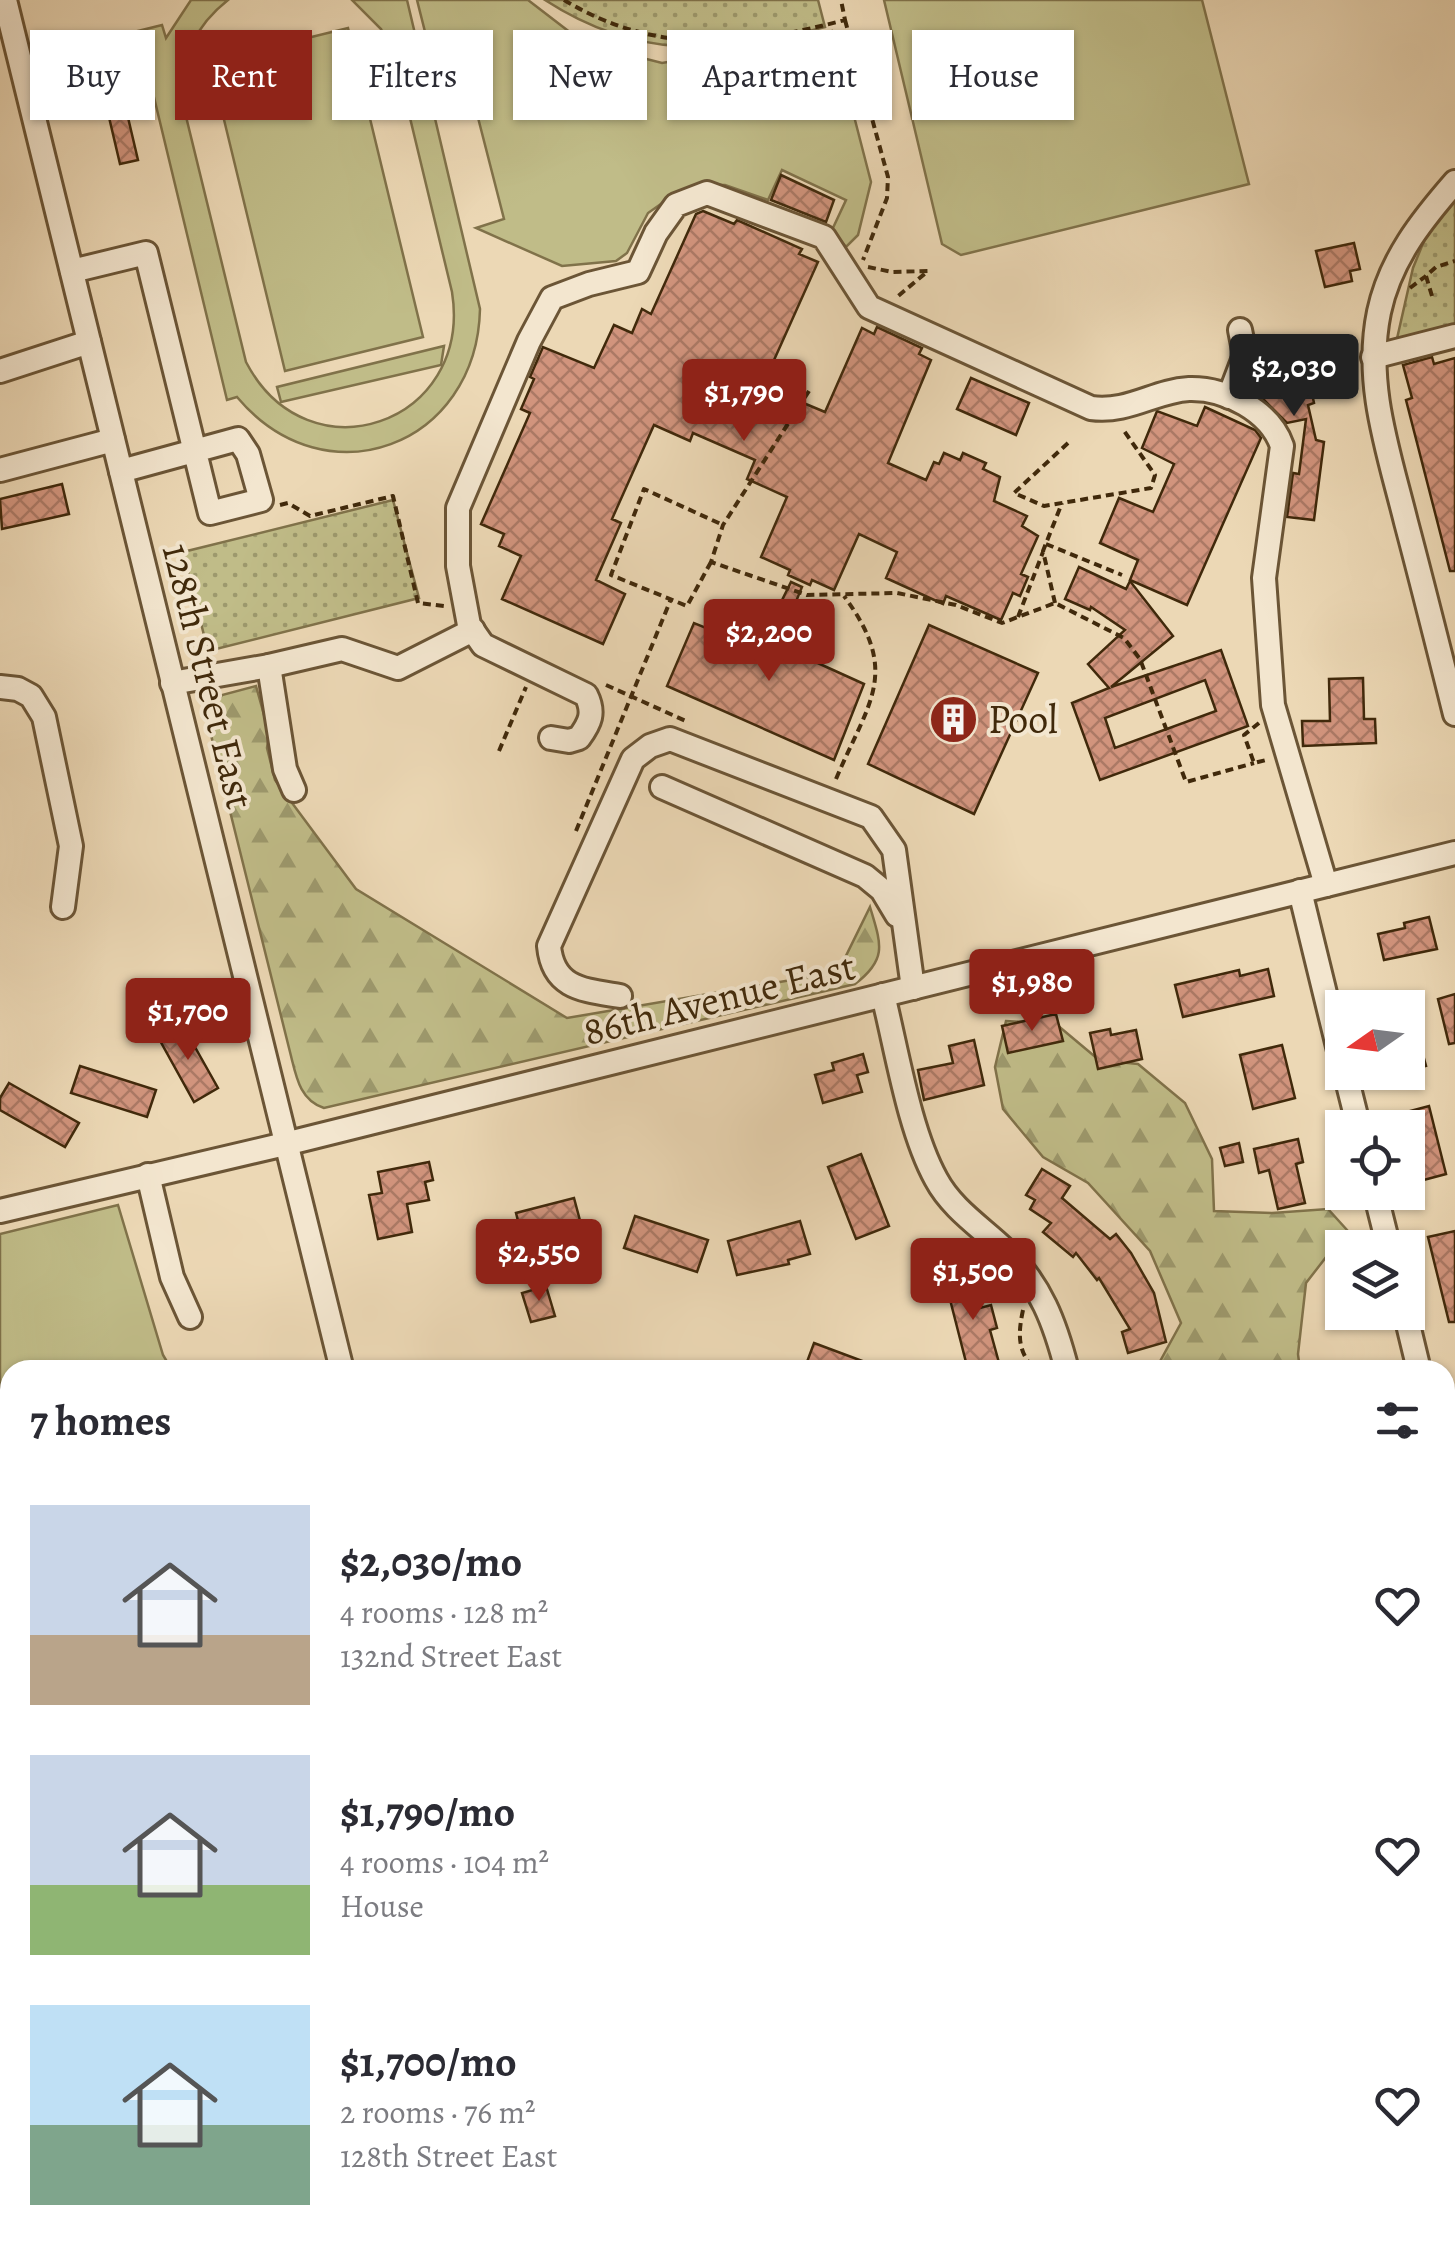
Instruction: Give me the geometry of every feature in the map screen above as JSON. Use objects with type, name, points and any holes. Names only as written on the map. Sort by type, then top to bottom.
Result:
[{"type":"street","name":"128th Street East","points":[[5,0],[340,1360]]},
{"type":"street","points":[[1455,182],[1424,217],[1391,274],[1379,311],[1374,357],[1380,418],[1455,714]]},
{"type":"street","points":[[551,738],[579,738],[592,715],[591,705],[586,696],[483,645],[472,630],[458,566],[458,508],[529,340],[552,298],[638,272],[656,233],[676,205],[708,194],[824,237],[869,307],[1091,408],[1111,411],[1190,389],[1238,399],[1276,427],[1282,446],[1264,578],[1273,704],[1326,885]]},
{"type":"street","points":[[72,271],[146,254],[194,449],[120,471]]},
{"type":"street","points":[[1229,397],[1245,355],[1240,330]]},
{"type":"street","points":[[1374,357],[1455,336]]},
{"type":"street","points":[[0,370],[89,342]]},
{"type":"street","points":[[0,470],[113,440]]},
{"type":"street","points":[[172,683],[342,650],[398,668],[472,630]]},
{"type":"street","points":[[269,666],[285,769],[294,790]]},
{"type":"street","points":[[0,687],[24,692],[36,702],[44,717],[71,846],[64,907]]},
{"type":"street","points":[[620,996],[585,990],[561,979],[551,967],[549,946],[633,759],[650,746],[670,739],[872,816],[894,850],[912,988]]},
{"type":"street","points":[[662,788],[864,876],[882,890],[904,927]]},
{"type":"street","name":"86th Avenue East","points":[[0,1211],[286,1144],[1455,853]]},
{"type":"street","points":[[1300,892],[1325,994]]},
{"type":"street","points":[[883,996],[921,1145],[936,1179],[948,1198],[1004,1249],[1038,1289],[1058,1332],[1065,1360]]},
{"type":"street","points":[[148,1175],[172,1277],[190,1317]]},
{"type":"street","points":[[1409,1330],[1417,1360]]},
{"type":"path","points":[[564,0],[608,23],[693,42],[720,43],[793,34],[845,20]]},
{"type":"path","points":[[841,0],[888,177],[887,198],[862,258],[866,266],[892,272],[928,271],[880,312]]},
{"type":"path","points":[[1432,296],[1426,276],[1436,267],[1455,262]]},
{"type":"path","points":[[722,525],[644,489],[611,575],[687,606],[711,562],[722,525],[809,390]]},
{"type":"path","points":[[1068,444],[1014,493],[1044,506],[1151,488],[1155,475],[1111,411]]},
{"type":"path","points":[[272,508],[288,503],[310,516],[393,496],[418,603],[465,606]]},
{"type":"path","points":[[1018,617],[1063,502]]},
{"type":"path","points":[[1046,544],[1122,576]]},
{"type":"path","points":[[1043,551],[1055,604]]},
{"type":"path","points":[[711,562],[806,595],[897,593],[956,605],[1002,623],[1055,604],[1100,624],[1124,638],[1132,648],[1186,782],[1267,759],[1278,767]]},
{"type":"path","points":[[834,785],[877,672],[867,629],[842,594]]},
{"type":"path","points":[[571,843],[671,599]]},
{"type":"path","points":[[499,752],[534,669]]},
{"type":"path","points":[[630,696],[698,726]]},
{"type":"path","points":[[1254,762],[1244,735],[1259,723]]},
{"type":"green space","points":[[191,0],[228,0],[200,30],[175,30],[175,120],[187,120],[246,362],[274,399],[307,420],[344,427],[380,421],[412,404],[437,375],[452,338],[452,292],[411,120],[435,120],[480,309],[472,356],[453,395],[425,425],[391,444],[352,452],[312,447],[273,429],[237,397],[227,400],[155,101],[155,30],[142,30],[162,25],[166,38]]},
{"type":"green space","points":[[352,0],[407,0],[414,30],[381,30]]},
{"type":"green space","points":[[417,0],[528,0],[567,30],[513,30],[513,120],[647,120],[647,59],[667,62],[667,120],[855,120],[871,182],[858,235],[846,247],[832,230],[846,200],[782,170],[768,200],[725,185],[700,185],[678,192],[648,213],[627,253],[616,261],[562,266],[476,228],[504,219],[479,120],[493,120],[493,30],[425,30]]},
{"type":"green space","points":[[545,0],[818,0],[825,27],[667,30],[667,44],[647,42],[647,30],[604,30]]},
{"type":"green space","points":[[884,0],[1202,0],[1249,184],[961,255],[942,244],[913,120],[1074,120],[1074,30],[912,30],[912,118]]},
{"type":"green space","points":[[332,32],[332,120],[370,120],[423,337],[285,371],[224,120],[312,120],[312,37]]},
{"type":"green space","points":[[1455,199],[1455,328],[1396,343],[1413,268],[1426,236]]},
{"type":"green space","points":[[444,346],[441,365],[281,402],[277,387]]},
{"type":"green space","points":[[393,500],[419,598],[208,651],[183,552]]},
{"type":"green space","points":[[256,686],[269,733],[267,748],[275,780],[356,889],[567,1018],[838,972],[870,907],[879,941],[873,967],[855,984],[324,1108],[309,1099],[297,1078],[211,735],[210,712],[222,695]]},
{"type":"green space","points":[[1006,1021],[1056,1024],[1099,1060],[1138,1064],[1185,1103],[1212,1159],[1214,1211],[1329,1210],[1347,1230],[1325,1230],[1325,1258],[1306,1283],[1299,1360],[1161,1360],[1181,1323],[1150,1251],[1088,1183],[1043,1157],[1003,1109],[995,1067]]},
{"type":"green space","points":[[118,1205],[166,1360],[0,1360],[0,1234]]},
{"type":"building","points":[[110,120],[129,120],[138,160],[120,164]]},
{"type":"building","points":[[781,175],[834,200],[826,222],[771,200]]},
{"type":"building","points":[[703,211],[734,224],[737,220],[802,249],[799,254],[818,262],[766,378],[792,390],[789,397],[825,412],[862,328],[874,334],[877,327],[922,348],[919,354],[931,360],[888,463],[926,480],[934,462],[939,464],[944,453],[960,460],[963,453],[986,463],[983,469],[1000,477],[994,501],[1027,516],[1022,526],[1038,536],[1021,574],[1028,577],[1020,596],[1013,593],[1001,620],[946,596],[943,604],[886,578],[897,552],[859,534],[834,590],[788,575],[790,570],[761,557],[787,497],[747,479],[755,460],[693,433],[690,441],[654,425],[612,519],[621,523],[596,580],[625,594],[603,644],[502,599],[521,556],[499,546],[504,534],[481,524],[530,413],[521,409],[543,347],[594,368],[614,325],[632,333],[642,309],[651,314],[696,214]]},
{"type":"building","points":[[1354,243],[1360,269],[1350,271],[1352,281],[1325,287],[1316,251]]},
{"type":"building","points":[[1301,343],[1314,403],[1308,405],[1316,440],[1324,442],[1314,520],[1287,517],[1293,473],[1299,474],[1306,419],[1287,423],[1263,399],[1256,367],[1260,352]]},
{"type":"building","points":[[1432,357],[1434,364],[1455,358],[1455,571],[1450,571],[1406,400],[1412,398],[1403,365]]},
{"type":"building","points":[[971,378],[1029,403],[1016,435],[957,409]]},
{"type":"building","points":[[1205,407],[1255,430],[1261,438],[1187,605],[1130,580],[1138,560],[1100,543],[1119,498],[1153,512],[1174,464],[1142,448],[1157,411],[1197,426]]},
{"type":"building","points":[[62,484],[69,514],[2,529],[0,499]]},
{"type":"building","points":[[1079,567],[1126,589],[1130,581],[1173,636],[1111,687],[1221,650],[1248,726],[1100,780],[1072,703],[1109,688],[1088,664],[1125,630],[1091,607],[1090,610],[1065,599]],"holes":[[[1205,680],[1216,711],[1115,748],[1105,718]]]},
{"type":"building","points":[[791,582],[802,587],[778,645],[864,684],[834,760],[667,686],[694,623],[758,649]]},
{"type":"building","name":"Pool","points":[[929,625],[1038,673],[974,814],[868,764]]},
{"type":"building","points":[[1363,678],[1364,719],[1375,719],[1376,743],[1303,746],[1302,721],[1330,721],[1329,679]]},
{"type":"building","points":[[1429,917],[1437,949],[1384,960],[1378,934]]},
{"type":"building","points":[[1268,969],[1274,996],[1183,1017],[1175,985],[1239,970],[1240,976]]},
{"type":"building","points":[[1455,994],[1455,1043],[1449,1044],[1438,999]]},
{"type":"building","points":[[1056,1014],[1063,1041],[1008,1053],[1002,1026]]},
{"type":"building","points":[[182,1024],[218,1088],[194,1102],[158,1037]]},
{"type":"building","points":[[1110,1029],[1111,1035],[1136,1030],[1142,1059],[1098,1069],[1090,1033]]},
{"type":"building","points":[[974,1040],[984,1085],[924,1100],[918,1070],[953,1063],[949,1046]]},
{"type":"building","points":[[1282,1045],[1295,1098],[1253,1109],[1240,1055]]},
{"type":"building","points":[[863,1054],[868,1072],[857,1075],[862,1092],[823,1103],[815,1075],[834,1070],[832,1063]]},
{"type":"building","points":[[80,1066],[156,1090],[147,1117],[71,1093]]},
{"type":"building","points":[[9,1083],[79,1123],[65,1147],[0,1110],[0,1098]]},
{"type":"building","points":[[1429,1106],[1446,1174],[1425,1180],[1425,1110],[1414,1110]]},
{"type":"building","points":[[1298,1139],[1303,1162],[1296,1164],[1305,1203],[1278,1209],[1269,1170],[1259,1173],[1254,1149]]},
{"type":"building","points":[[1239,1143],[1243,1162],[1225,1166],[1220,1148]]},
{"type":"building","points":[[861,1154],[889,1226],[856,1239],[828,1167]]},
{"type":"building","points":[[429,1162],[433,1180],[425,1182],[429,1200],[407,1204],[412,1232],[378,1239],[369,1195],[382,1193],[378,1172]]},
{"type":"building","points":[[1042,1169],[1070,1186],[1062,1198],[1110,1239],[1116,1234],[1131,1253],[1154,1293],[1166,1342],[1128,1353],[1122,1332],[1130,1329],[1099,1278],[1076,1253],[1073,1257],[1043,1232],[1051,1223],[1030,1209],[1035,1200],[1026,1195]]},
{"type":"building","points":[[574,1198],[582,1228],[564,1232],[566,1239],[525,1249],[516,1213]]},
{"type":"building","points":[[635,1216],[708,1240],[697,1272],[624,1248]]},
{"type":"building","points":[[800,1221],[810,1254],[788,1260],[789,1264],[737,1275],[728,1241]]},
{"type":"building","points":[[1455,1231],[1455,1322],[1449,1322],[1428,1237]]},
{"type":"building","points":[[971,1269],[980,1308],[991,1305],[997,1328],[990,1330],[998,1360],[965,1360],[944,1276]]},
{"type":"building","points":[[546,1286],[555,1316],[531,1322],[522,1293]]},
{"type":"building","points":[[814,1343],[860,1360],[808,1360]]},
{"type":"place","name":"Pool","points":[[953,719]]}]
